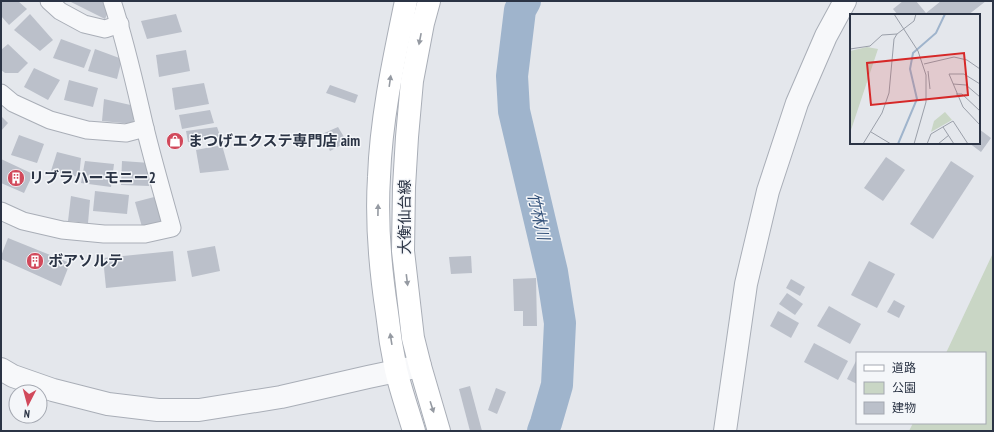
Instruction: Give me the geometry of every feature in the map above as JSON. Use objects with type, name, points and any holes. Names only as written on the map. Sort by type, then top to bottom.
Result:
[{"type":"main road","name":"大衡仙台線","points":[[406,1],[390,80],[383,126],[379,177],[378,226],[381,277],[391,343],[396,370],[414,431]]},
{"type":"main road","name":"大衡仙台線","points":[[429,1],[423,23],[412,81],[404,187],[403,250],[414,338],[420,366],[439,431]]},
{"type":"street","points":[[49,1],[60,12],[84,24],[105,29],[120,24]]},
{"type":"street","points":[[1,211],[23,221],[62,230],[104,234],[145,234],[172,228],[145,128],[120,24],[112,1]]},
{"type":"street","points":[[725,431],[746,284],[768,191],[798,103],[826,36],[845,1]]},
{"type":"street","points":[[1,93],[13,102],[50,120],[87,130],[126,133],[145,128]]},
{"type":"street","points":[[1,369],[13,376],[53,390],[108,404],[158,410],[199,410],[280,398],[396,370],[420,366]]},
{"type":"green space","points":[[993,253],[993,431],[909,431],[912,424],[986,424],[986,352],[946,352]]},
{"type":"building","points":[[1,1],[18,1],[27,9],[9,25],[1,16]]},
{"type":"building","points":[[69,1],[103,1],[110,8],[105,19]]},
{"type":"building","points":[[903,1],[916,1],[926,13],[941,1],[986,1],[969,14],[897,14],[893,9]]},
{"type":"building","points":[[30,14],[53,40],[40,51],[14,30]]},
{"type":"building","points":[[176,14],[182,32],[147,39],[141,21]]},
{"type":"building","points":[[61,39],[91,50],[84,68],[53,58]]},
{"type":"building","points":[[8,44],[28,63],[18,73],[5,73],[1,70],[1,50]]},
{"type":"building","points":[[95,49],[122,59],[117,79],[88,71]]},
{"type":"building","points":[[186,50],[190,71],[159,77],[156,55]]},
{"type":"building","points":[[34,68],[60,80],[48,100],[24,87]]},
{"type":"building","points":[[69,80],[98,88],[93,107],[64,100]]},
{"type":"building","points":[[204,83],[209,104],[175,110],[172,88]]},
{"type":"building","points":[[330,85],[358,95],[355,103],[326,93]]},
{"type":"building","points":[[104,99],[135,106],[133,124],[102,121]]},
{"type":"building","points":[[210,110],[214,123],[182,129],[179,115]]},
{"type":"building","points":[[1,116],[8,123],[1,131]]},
{"type":"building","points":[[217,127],[221,138],[188,142],[186,131]]},
{"type":"building","points":[[338,127],[347,142],[330,151],[322,134]]},
{"type":"building","points":[[980,130],[991,138],[981,152],[970,144],[980,144]]},
{"type":"building","points":[[19,135],[44,144],[37,163],[11,155]]},
{"type":"building","points":[[222,145],[229,170],[200,173],[196,150]]},
{"type":"building","points":[[57,152],[81,158],[79,177],[51,171]]},
{"type":"building","points":[[886,157],[905,170],[883,201],[864,188]]},
{"type":"building","name":"リブラハーモニー2","points":[[1,159],[33,174],[24,193],[1,183]]},
{"type":"building","points":[[85,161],[114,164],[111,187],[81,183]]},
{"type":"building","points":[[122,161],[150,163],[149,186],[121,185]]},
{"type":"building","points":[[951,161],[974,176],[933,239],[910,224]]},
{"type":"building","points":[[95,191],[129,195],[127,214],[93,211]]},
{"type":"building","points":[[71,196],[90,200],[88,223],[68,221]]},
{"type":"building","points":[[158,196],[165,220],[142,227],[135,202]]},
{"type":"building","name":"ボアソルテ","points":[[8,238],[70,263],[61,286],[1,259]]},
{"type":"building","points":[[215,246],[220,271],[192,277],[187,251]]},
{"type":"building","points":[[173,251],[176,281],[106,288],[103,258]]},
{"type":"building","points":[[471,256],[472,273],[451,274],[449,257]]},
{"type":"building","points":[[869,261],[895,274],[877,308],[851,295]]},
{"type":"building","points":[[536,278],[537,326],[523,326],[523,311],[514,311],[513,279]]},
{"type":"building","points":[[791,279],[805,287],[800,296],[786,288]]},
{"type":"building","points":[[787,293],[803,304],[795,315],[779,304]]},
{"type":"building","points":[[894,300],[905,306],[899,318],[887,312]]},
{"type":"building","points":[[829,306],[861,324],[850,344],[817,326]]},
{"type":"building","points":[[778,311],[799,323],[791,338],[770,326]]},
{"type":"building","points":[[814,343],[848,361],[838,380],[804,362]]},
{"type":"building","points":[[856,361],[856,384],[847,379]]},
{"type":"building","points":[[470,386],[482,431],[470,431],[459,389]]},
{"type":"building","points":[[496,388],[506,392],[497,414],[488,410]]},
{"type":"waterway","name":"竹林川","points":[[525,1],[520,10],[512,76],[514,111],[552,272],[560,323],[557,385],[543,431]]},
{"type":"place","name":"まつげエクステ専門店 aim","points":[[175,141]]},
{"type":"place","name":"リブラハーモニー2","points":[[16,178]]},
{"type":"place","name":"ボアソルテ","points":[[35,261]]}]
